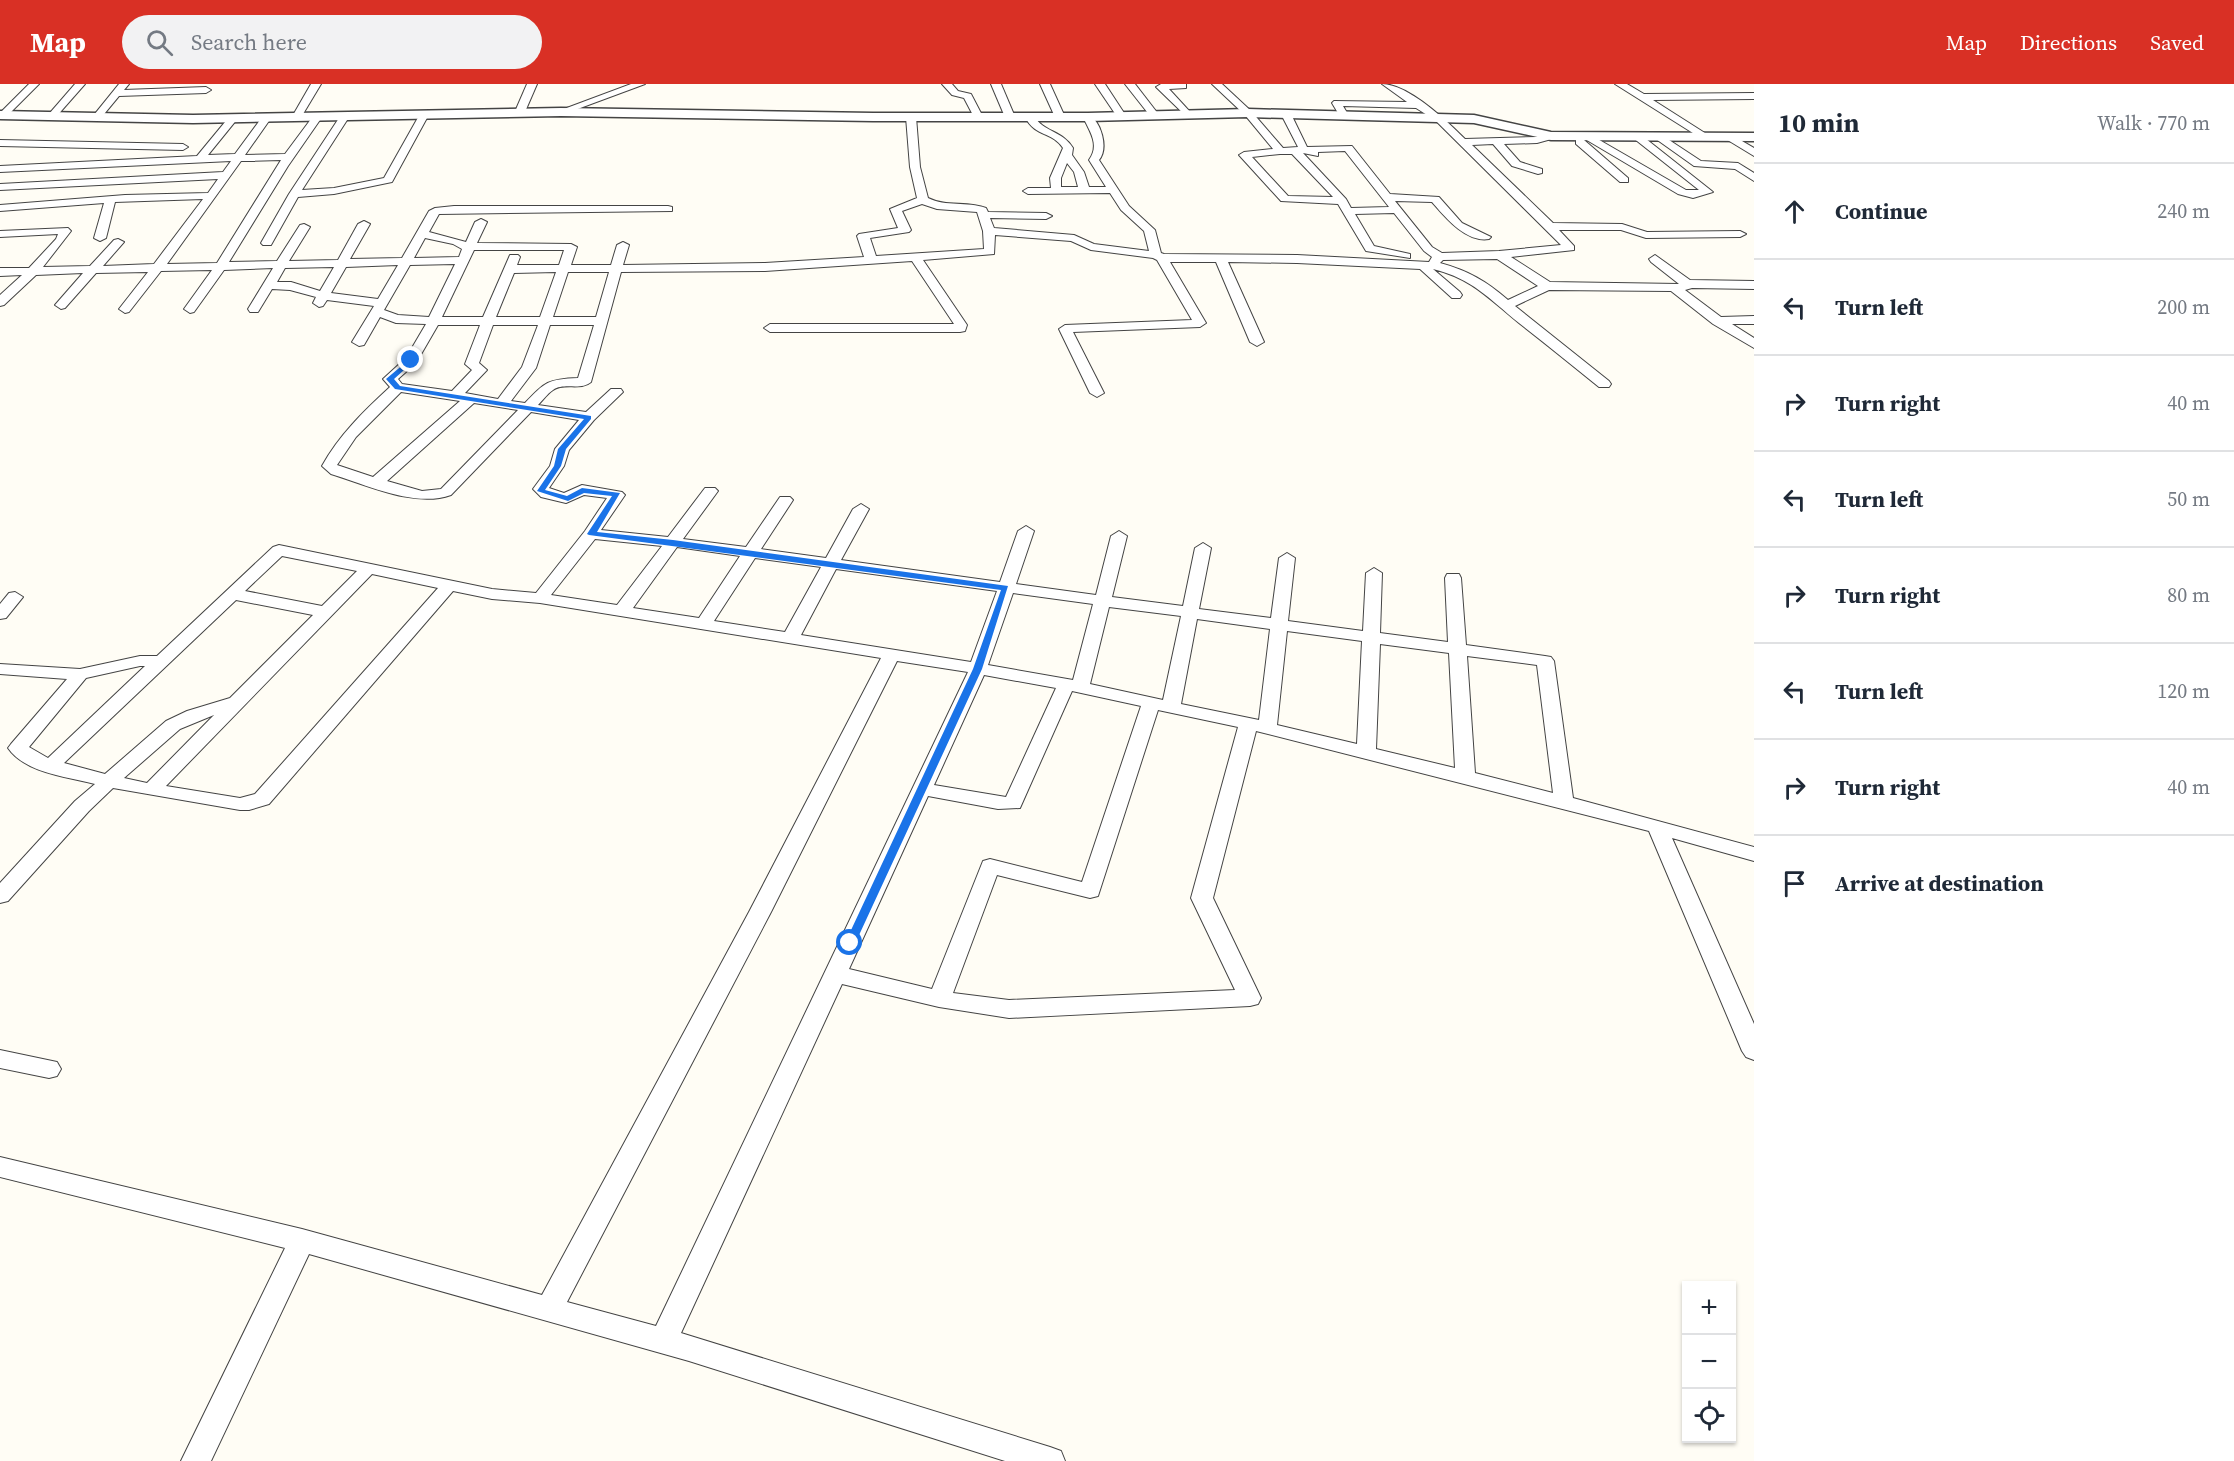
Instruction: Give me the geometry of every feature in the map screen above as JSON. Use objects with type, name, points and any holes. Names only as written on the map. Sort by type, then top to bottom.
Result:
[{"type":"street","points":[[2,115],[34,84]]},
{"type":"street","points":[[52,116],[81,84]]},
{"type":"street","points":[[97,117],[124,84]]},
{"type":"street","points":[[297,117],[316,84]]},
{"type":"street","points":[[519,114],[532,84]]},
{"type":"street","points":[[561,112],[640,84]]},
{"type":"street","points":[[947,84],[955,93],[968,96],[978,117]]},
{"type":"street","points":[[996,84],[1010,117]]},
{"type":"street","points":[[1045,84],[1059,117]]},
{"type":"street","points":[[1100,84],[1121,116]]},
{"type":"street","points":[[1130,84],[1155,115]]},
{"type":"street","points":[[1216,84],[1248,113],[1280,151]]},
{"type":"street","points":[[989,231],[1074,238],[1091,247],[1125,253],[1221,259],[1433,262],[1570,248],[1438,118],[1387,84]]},
{"type":"street","points":[[1620,84],[1704,137]]},
{"type":"street","points":[[1737,84],[1754,96]]},
{"type":"street","points":[[1183,86],[1161,87],[1187,114]]},
{"type":"street","points":[[117,93],[206,90]]},
{"type":"street","points":[[1642,97],[1754,96]]},
{"type":"street","points":[[1344,116],[1337,103],[1419,105]]},
{"type":"street","points":[[2,115],[266,118],[561,112],[1088,117],[1248,113],[1438,118],[1492,122],[1551,136],[1754,137]]},
{"type":"street","points":[[1286,114],[1299,150],[1342,201],[1372,250],[1433,262],[1482,284],[1604,384]]},
{"type":"street","points":[[269,192],[334,191],[388,180],[423,116]]},
{"type":"street","points":[[190,309],[222,267],[269,192],[297,161],[317,117]]},
{"type":"street","points":[[4,169],[239,157],[297,161],[323,152],[344,117]]},
{"type":"street","points":[[911,117],[915,167],[923,200]]},
{"type":"street","points":[[1030,117],[1035,127],[1056,134],[1064,140],[1068,148],[1067,156],[1055,175],[1056,191]]},
{"type":"street","points":[[1088,117],[1101,147],[1099,155],[1094,160],[1125,208],[1149,230],[1159,256],[1200,323],[1065,328],[1096,393]]},
{"type":"street","points":[[201,159],[233,118]]},
{"type":"street","points":[[125,309],[211,196],[266,118]]},
{"type":"street","points":[[1464,142],[1537,140],[1551,136]]},
{"type":"street","points":[[1574,137],[1624,180]]},
{"type":"street","points":[[1589,137],[1682,192],[1694,195],[1708,192],[1637,137]]},
{"type":"street","points":[[1660,137],[1698,164],[1754,166]]},
{"type":"street","points":[[1730,137],[1754,153]]},
{"type":"street","points":[[1496,140],[1516,164],[1538,171]]},
{"type":"street","points":[[0,143],[183,147]]},
{"type":"street","points":[[4,169],[14,155],[29,143]]},
{"type":"street","points":[[58,166],[61,155],[75,144]]},
{"type":"street","points":[[1342,201],[1285,199],[1244,156],[1280,151],[1348,148],[1354,163],[1368,173],[1389,197],[1396,210],[1428,249],[1433,262],[1456,295]]},
{"type":"street","points":[[297,161],[323,152]]},
{"type":"street","points":[[1067,156],[1079,172],[1085,191]]},
{"type":"street","points":[[267,243],[295,193],[297,161]]},
{"type":"street","points":[[80,182],[88,164]]},
{"type":"street","points":[[1738,166],[1754,178]]},
{"type":"street","points":[[0,187],[247,171]]},
{"type":"street","points":[[125,198],[143,179]]},
{"type":"street","points":[[1028,191],[1115,190]]},
{"type":"street","points":[[0,208],[125,198],[211,196]]},
{"type":"street","points":[[1389,197],[1435,199],[1458,225],[1485,237]]},
{"type":"street","points":[[100,238],[110,200]]},
{"type":"street","points":[[510,269],[765,267],[871,260],[990,252],[985,214],[978,208],[935,205],[923,200],[896,209],[905,230],[863,236],[871,260]]},
{"type":"street","points":[[359,342],[408,261],[431,215],[439,210],[668,209]]},
{"type":"street","points":[[1349,211],[1396,210]]},
{"type":"street","points":[[985,214],[1046,216]]},
{"type":"street","points":[[40,231],[46,217]]},
{"type":"street","points":[[481,222],[434,321],[411,360],[390,379],[398,387],[589,417]]},
{"type":"street","points":[[322,299],[364,224]]},
{"type":"street","points":[[1550,226],[1622,226],[1641,234],[1740,234]]},
{"type":"street","points":[[254,309],[304,227]]},
{"type":"street","points":[[0,234],[65,231],[33,271],[0,302]]},
{"type":"street","points":[[422,234],[457,242],[466,251]]},
{"type":"street","points":[[61,305],[118,242]]},
{"type":"street","points":[[398,387],[366,417],[329,466],[336,471],[421,496],[440,495],[467,473],[552,385],[584,382],[623,245]]},
{"type":"street","points":[[455,396],[480,370],[472,364],[519,247]]},
{"type":"street","points":[[0,272],[408,261],[466,251],[519,247],[571,247],[529,368],[502,403]]},
{"type":"street","points":[[1499,255],[1547,286]]},
{"type":"street","points":[[770,328],[960,328],[961,324],[915,257]]},
{"type":"street","points":[[1221,259],[1257,342]]},
{"type":"street","points":[[1655,259],[1687,284]]},
{"type":"street","points":[[270,285],[298,287],[322,299],[380,308],[396,319],[600,321]]},
{"type":"street","points":[[1508,304],[1547,286],[1754,285]]},
{"type":"street","points":[[1674,287],[1718,321],[1754,344]]},
{"type":"street","points":[[1718,321],[1754,320]]},
{"type":"street","points":[[540,598],[591,534],[617,495],[582,490],[568,498],[541,491],[558,466],[562,449],[589,417],[616,392]]},
{"type":"street","points":[[377,482],[472,398]]},
{"type":"street","points":[[622,612],[710,491]]},
{"type":"street","points":[[703,625],[785,500]]},
{"type":"street","points":[[790,639],[861,509]]},
{"type":"street","points":[[663,1341],[978,669],[1026,531]]},
{"type":"street","points":[[591,534],[673,542],[1545,661],[1564,801]]},
{"type":"street","points":[[922,789],[998,803],[1013,803],[1073,686],[1102,600],[1119,536]]},
{"type":"street","points":[[939,999],[990,866],[1090,891],[1161,705],[1191,612],[1203,548]]},
{"type":"street","points":[[50,766],[279,550],[492,594],[540,598],[1073,686],[1258,726],[1564,801],[1754,854]]},
{"type":"street","points":[[835,974],[939,999],[1009,1009],[1250,998],[1202,898],[1258,726],[1279,624],[1287,558]]},
{"type":"street","points":[[151,790],[369,568]]},
{"type":"street","points":[[1366,753],[1374,573]]},
{"type":"street","points":[[1453,578],[1465,777]]},
{"type":"street","points":[[80,674],[20,745],[20,751],[50,766],[109,781],[151,790],[249,804],[262,799],[449,585]]},
{"type":"street","points":[[232,594],[326,612]]},
{"type":"street","points":[[0,614],[15,597]]},
{"type":"street","points":[[549,1309],[760,912],[891,655]]},
{"type":"street","points":[[0,669],[80,674],[140,661],[162,661]]},
{"type":"street","points":[[0,896],[82,806],[173,725],[194,715],[235,703]]},
{"type":"street","points":[[1657,826],[1754,1051]]},
{"type":"street","points":[[0,1059],[49,1069]]},
{"type":"street","points":[[0,1167],[302,1240],[549,1309],[663,1341],[1050,1461]]},
{"type":"street","points":[[196,1461],[302,1240]]},
{"type":"route","points":[[411,360],[390,379],[398,387],[589,417],[562,449],[558,466],[541,491],[568,498],[582,490],[617,495],[591,534],[673,542],[1005,588],[978,669],[850,943]]}]
